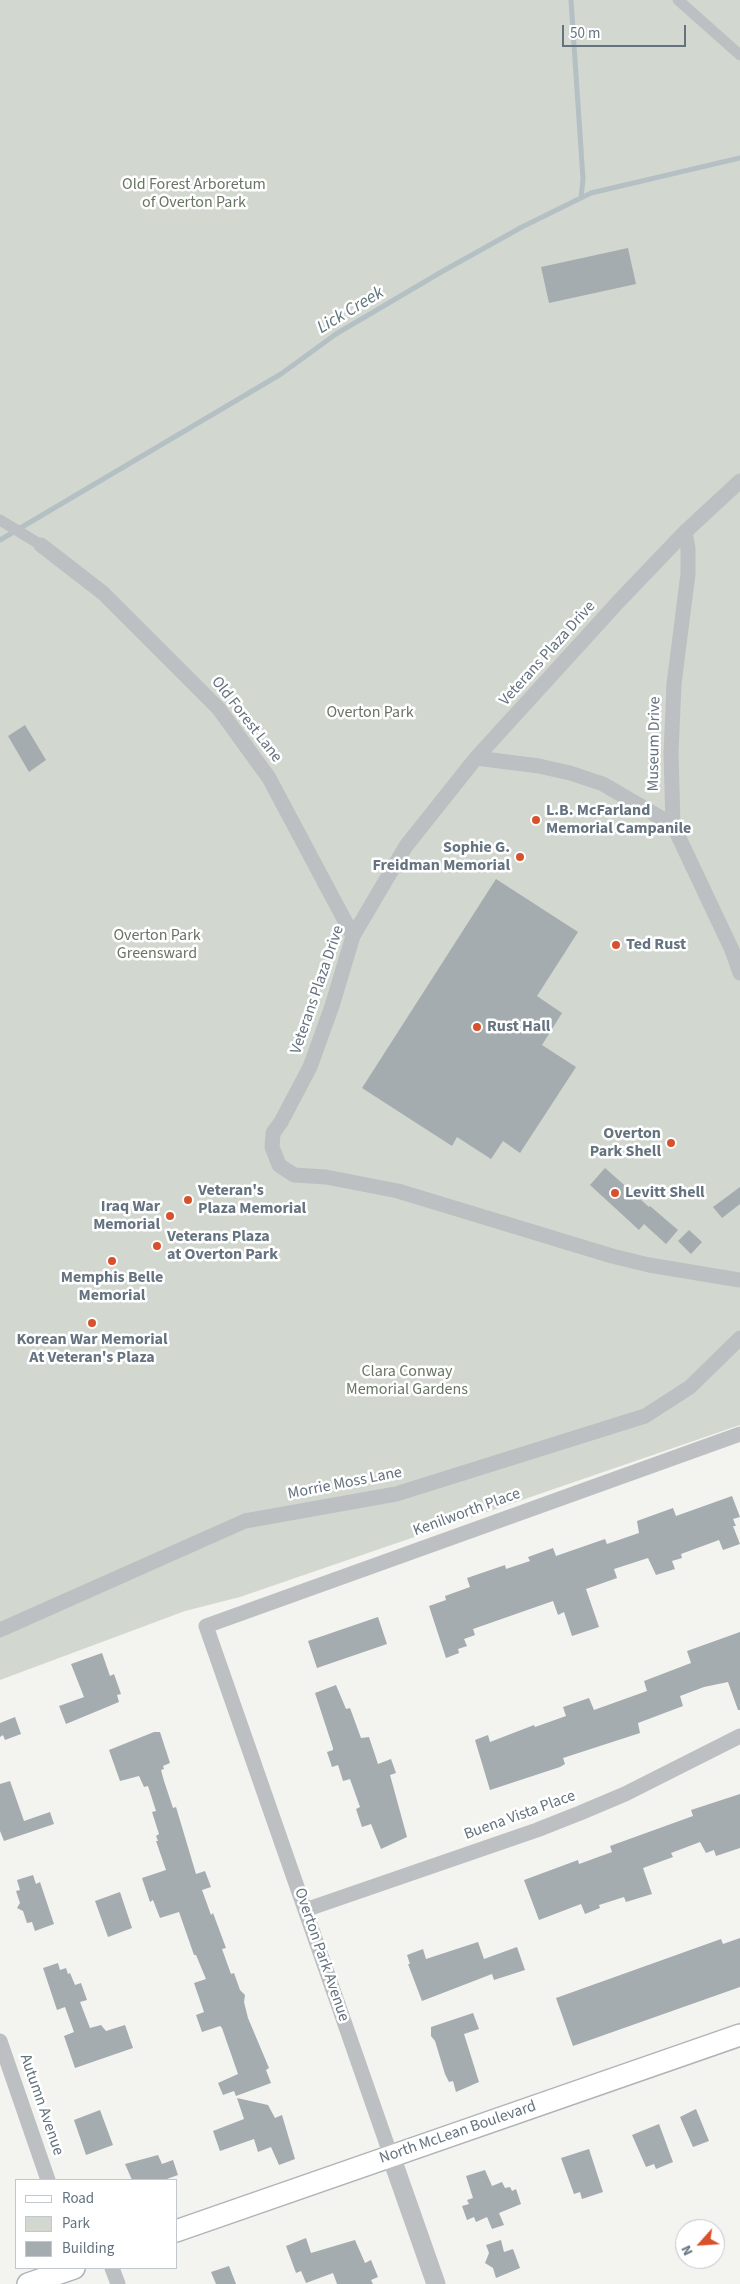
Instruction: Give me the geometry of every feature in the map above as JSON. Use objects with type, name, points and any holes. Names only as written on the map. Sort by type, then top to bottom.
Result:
[{"type":"main road","name":"North McLean Boulevard","points":[[178,2230],[740,2035]]},
{"type":"main road","points":[[28,2284],[71,2269]]},
{"type":"street","points":[[678,0],[740,55]]},
{"type":"street","name":"Veterans Plaza Drive","points":[[740,481],[685,532],[619,601],[476,758],[406,846],[353,936],[332,1006],[310,1067],[282,1122],[273,1133],[274,1155],[279,1165],[287,1172],[398,1190],[649,1266],[740,1280]]},
{"type":"street","points":[[1,520],[41,545]]},
{"type":"street","name":"Museum Drive","points":[[685,532],[688,548],[688,574],[674,684],[671,753],[672,826],[732,950],[740,973]]},
{"type":"street","name":"Old Forest Lane","points":[[41,545],[103,592],[219,709],[269,778],[353,936]]},
{"type":"street","points":[[476,758],[539,766],[570,773],[603,784],[672,826]]},
{"type":"street","name":"Morrie Moss Lane","points":[[0,1630],[245,1521],[396,1494],[645,1416],[690,1387],[740,1338]]},
{"type":"street","name":"Kenilworth Place","points":[[206,1626],[740,1434]]},
{"type":"street","name":"Overton Park Avenue","points":[[206,1626],[436,2284]]},
{"type":"street","name":"Buena Vista Place","points":[[305,1910],[562,1820],[625,1794],[740,1736]]},
{"type":"street","name":"Autumn Avenue","points":[[0,2041],[48,2179]]},
{"type":"street","points":[[112,2269],[118,2284]]},
{"type":"green space","name":"Overton Park","points":[[0,0],[740,0],[740,1425],[240,1597],[185,1611],[0,1680]]},
{"type":"building","points":[[628,248],[636,284],[549,303],[541,267]]},
{"type":"building","points":[[25,725],[46,760],[29,772],[8,736]]},
{"type":"building","name":"Rust Hall","points":[[496,879],[578,932],[537,996],[562,1013],[542,1045],[576,1067],[520,1153],[503,1141],[491,1159],[457,1137],[452,1146],[362,1088]]},
{"type":"building","name":"Levitt Shell","points":[[605,1168],[678,1230],[666,1244],[644,1224],[639,1230],[590,1185]]},
{"type":"building","points":[[740,1187],[740,1204],[722,1218],[713,1207]]},
{"type":"building","points":[[689,1230],[702,1242],[691,1254],[678,1241]]},
{"type":"building","points":[[732,1496],[740,1517],[733,1519],[736,1526],[733,1526],[740,1544],[723,1550],[719,1540],[681,1554],[682,1558],[672,1561],[675,1569],[656,1575],[648,1558],[614,1569],[617,1578],[586,1589],[599,1627],[572,1636],[564,1612],[558,1615],[553,1601],[473,1629],[475,1635],[464,1639],[467,1646],[458,1649],[459,1653],[446,1658],[429,1606],[446,1600],[445,1596],[470,1587],[467,1578],[505,1565],[506,1569],[530,1561],[528,1557],[553,1548],[556,1556],[605,1539],[607,1544],[639,1533],[637,1521],[673,1508],[676,1516]]},
{"type":"building","points":[[378,1617],[387,1644],[317,1668],[308,1641]]},
{"type":"building","points":[[740,1632],[740,1710],[738,1710],[728,1682],[704,1687],[680,1696],[683,1706],[638,1723],[640,1733],[563,1758],[565,1764],[560,1767],[490,1790],[475,1740],[488,1735],[490,1742],[534,1725],[535,1727],[566,1716],[563,1707],[589,1698],[594,1710],[647,1691],[644,1681],[691,1663],[687,1651]]},
{"type":"building","points":[[102,1653],[110,1676],[114,1674],[121,1694],[117,1695],[119,1702],[66,1724],[59,1706],[84,1697],[71,1664]]},
{"type":"building","points":[[336,1685],[346,1709],[350,1708],[361,1738],[369,1737],[378,1764],[391,1759],[396,1773],[390,1775],[407,1837],[381,1849],[371,1824],[362,1827],[356,1809],[360,1807],[350,1779],[343,1781],[338,1765],[332,1767],[327,1752],[333,1750],[333,1748],[315,1693]]},
{"type":"building","points":[[15,1717],[21,1734],[5,1740],[3,1735],[0,1737],[0,1723]]},
{"type":"building","points":[[154,1732],[160,1732],[170,1763],[163,1766],[164,1769],[161,1770],[173,1808],[176,1807],[196,1874],[205,1871],[211,1887],[202,1890],[226,1948],[222,1949],[231,1974],[234,1973],[240,1990],[245,1995],[244,2002],[248,2018],[269,2068],[266,2070],[271,2083],[236,2096],[234,2091],[223,2095],[218,2083],[238,2074],[222,2028],[220,2026],[202,2032],[196,2015],[204,2012],[194,1983],[206,1979],[196,1955],[194,1955],[179,1912],[160,1918],[153,1900],[150,1902],[142,1878],[166,1870],[156,1841],[158,1841],[156,1836],[159,1834],[152,1812],[156,1811],[148,1786],[144,1787],[139,1776],[120,1781],[109,1750]]},
{"type":"building","points":[[10,1781],[24,1821],[50,1812],[54,1824],[4,1841],[0,1831],[0,1784]]},
{"type":"building","points":[[740,1794],[740,1848],[716,1856],[714,1850],[706,1853],[700,1842],[671,1853],[673,1857],[643,1868],[652,1894],[626,1902],[624,1897],[599,1905],[600,1908],[585,1914],[581,1904],[539,1920],[524,1880],[578,1860],[579,1864],[612,1852],[610,1846],[693,1816],[691,1810]]},
{"type":"building","points":[[33,1875],[36,1884],[40,1882],[54,1924],[35,1931],[32,1922],[27,1923],[23,1911],[17,1908],[20,1903],[16,1891],[20,1890],[17,1880]]},
{"type":"building","points":[[120,1892],[132,1928],[108,1937],[95,1901]]},
{"type":"building","points":[[740,1938],[740,1987],[573,2046],[556,1998],[721,1939],[723,1944]]},
{"type":"building","points":[[478,1942],[484,1959],[517,1947],[525,1970],[494,1980],[492,1974],[422,2001],[408,1964],[410,1964],[407,1955],[423,1949],[426,1959]]},
{"type":"building","points":[[58,1963],[60,1970],[66,1968],[68,1974],[70,1973],[75,1985],[81,1983],[87,2000],[80,2002],[90,2028],[101,2025],[106,2031],[125,2025],[133,2048],[75,2068],[64,2036],[74,2032],[65,2007],[57,2010],[43,1968]]},
{"type":"building","points":[[473,2013],[479,2029],[464,2034],[479,2082],[456,2092],[453,2081],[449,2082],[445,2074],[435,2041],[431,2036],[431,2027]]},
{"type":"building","points":[[237,2098],[268,2105],[275,2118],[282,2115],[295,2159],[279,2165],[271,2147],[258,2152],[254,2139],[220,2151],[213,2131],[244,2119]]},
{"type":"building","points":[[696,2109],[709,2141],[693,2147],[680,2117]]},
{"type":"building","points":[[100,2110],[113,2145],[86,2155],[74,2120]]},
{"type":"building","points":[[659,2124],[673,2162],[656,2169],[654,2164],[646,2167],[632,2135]]},
{"type":"building","points":[[589,2149],[603,2192],[582,2199],[580,2192],[574,2194],[561,2158]]},
{"type":"building","points":[[158,2155],[162,2164],[173,2160],[178,2175],[167,2179],[132,2179],[125,2164]]},
{"type":"building","points":[[485,2170],[492,2186],[502,2182],[505,2188],[510,2187],[512,2191],[516,2189],[521,2204],[499,2213],[504,2225],[492,2229],[487,2217],[476,2222],[474,2217],[467,2220],[462,2206],[469,2204],[467,2200],[473,2198],[466,2176]]},
{"type":"building","points":[[306,2238],[311,2253],[355,2240],[365,2263],[371,2260],[378,2277],[371,2280],[373,2284],[337,2284],[333,2273],[306,2283],[301,2271],[296,2273],[286,2246]]},
{"type":"building","points":[[501,2240],[504,2252],[513,2249],[520,2268],[496,2278],[493,2268],[485,2263],[489,2253],[486,2245]]},
{"type":"building","points":[[229,2266],[236,2284],[216,2284],[211,2272]]},
{"type":"waterway","points":[[571,0],[583,179],[581,198]]},
{"type":"waterway","name":"Lick Creek","points":[[0,540],[281,374],[336,334],[522,227],[591,193],[740,158]]},
{"type":"place","name":"L.B. McFarland Memorial Campanile","points":[[536,820]]},
{"type":"place","name":"Sophie G. Freidman Memorial","points":[[520,857]]},
{"type":"place","name":"Ted Rust","points":[[616,945]]},
{"type":"place","name":"Rust Hall","points":[[477,1027]]},
{"type":"place","name":"Overton Park Shell","points":[[671,1143]]},
{"type":"place","name":"Levitt Shell","points":[[615,1193]]},
{"type":"place","name":"Veteran's Plaza Memorial","points":[[188,1200]]},
{"type":"place","name":"Iraq War Memorial","points":[[170,1216]]},
{"type":"place","name":"Veterans Plaza at Overton Park","points":[[157,1246]]},
{"type":"place","name":"Memphis Belle Memorial","points":[[112,1261]]},
{"type":"place","name":"Korean War Memorial At Veteran's Plaza","points":[[92,1323]]},
{"type":"park label","name":"Old Forest Arboretum of Overton Park","points":[[194,194]]},
{"type":"park label","name":"Overton Park Greensward","points":[[157,945]]},
{"type":"park label","name":"Clara Conway Memorial Gardens","points":[[407,1381]]}]
